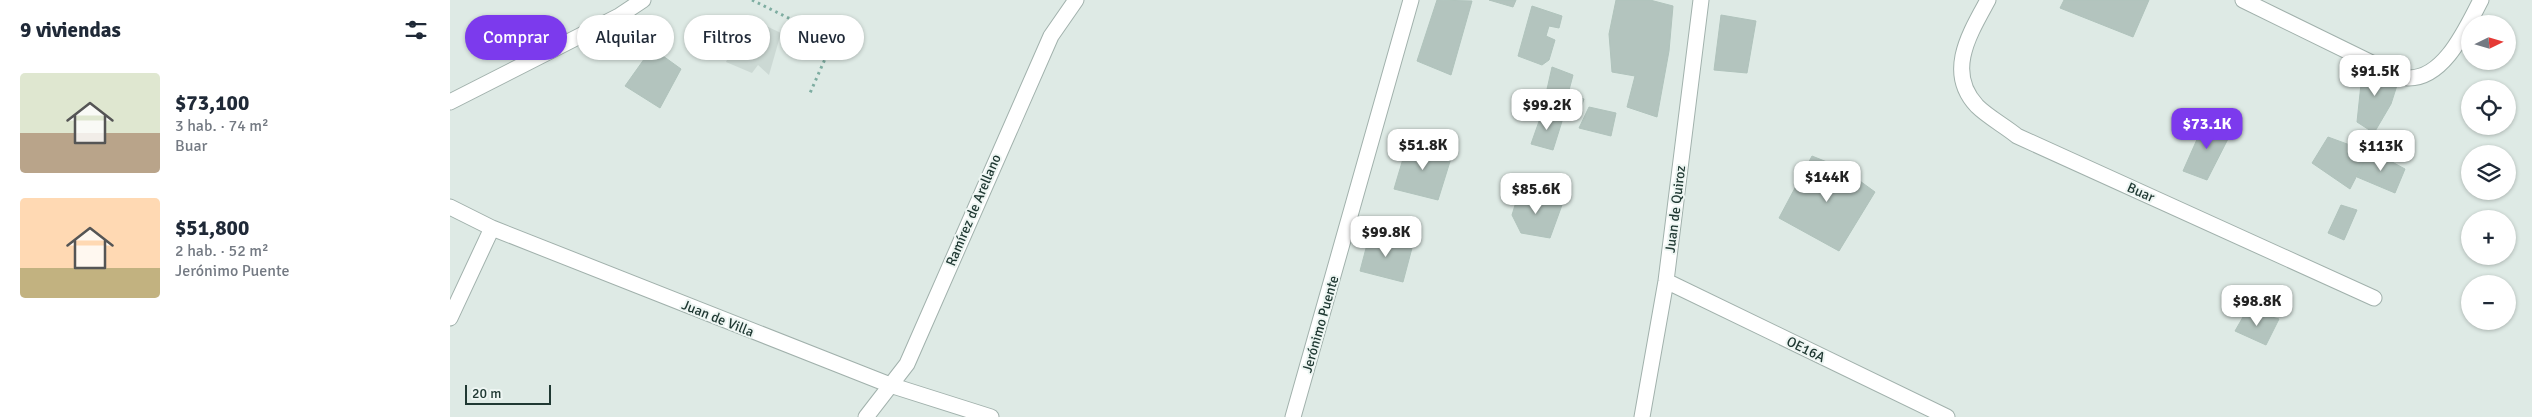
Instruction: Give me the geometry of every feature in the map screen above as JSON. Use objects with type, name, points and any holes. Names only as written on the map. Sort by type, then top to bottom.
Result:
[{"type":"street","points":[[450,102],[619,16],[643,0]]},
{"type":"street","name":"Ramírez de Arellano","points":[[866,417],[907,364],[1051,36],[1076,0]]},
{"type":"street","name":"Jerónimo Puente","points":[[1293,417],[1411,0]]},
{"type":"street","name":"Juan de Quiroz","points":[[1642,417],[1666,281],[1701,0]]},
{"type":"street","name":"Buar","points":[[1988,0],[1966,41],[1961,66],[1965,86],[1977,106],[2017,136],[2374,298]]},
{"type":"street","points":[[2243,0],[2386,70],[2408,78],[2424,74],[2436,68],[2452,52],[2482,0]]},
{"type":"street","name":"Juan de Villa","points":[[450,207],[492,228],[890,385],[991,417]]},
{"type":"street","points":[[450,318],[492,228]]},
{"type":"street","name":"OE16A","points":[[1666,281],[1947,417]]},
{"type":"path","points":[[752,0],[831,40],[829,50],[810,93]]},
{"type":"shaded area","points":[[770,28],[780,33],[769,75],[758,65],[752,73],[726,62],[727,60],[770,60]]},
{"type":"building","points":[[1437,0],[1472,1],[1451,75],[1417,61]]},
{"type":"building","points":[[1489,0],[1516,0],[1513,7]]},
{"type":"building","points":[[1616,0],[1650,0],[1673,6],[1669,51],[1657,117],[1627,107],[1635,76],[1612,72],[1609,34]]},
{"type":"building","points":[[2064,0],[2149,0],[2133,37],[2060,8]]},
{"type":"building","points":[[1532,6],[1562,16],[1559,28],[1549,26],[1546,36],[1555,40],[1549,60],[1542,65],[1518,56]]},
{"type":"building","points":[[1721,15],[1756,21],[1747,73],[1714,70]]},
{"type":"building","points":[[643,60],[669,60],[681,69],[660,108],[625,86]]},
{"type":"building","points":[[2363,65],[2399,79],[2391,104],[2374,133],[2357,122]]},
{"type":"building","points":[[1552,67],[1573,75],[1568,94],[1584,99],[1579,113],[1543,107]]},
{"type":"building","points":[[1589,107],[1616,113],[1611,136],[1579,128]]},
{"type":"building","points":[[1543,110],[1563,118],[1553,150],[1531,144]]},
{"type":"building","points":[[2206,119],[2232,131],[2207,180],[2183,171]]},
{"type":"building","points":[[2328,137],[2369,152],[2350,189],[2312,163]]},
{"type":"building","points":[[1408,142],[1452,155],[1438,200],[1394,189]]},
{"type":"building","points":[[2370,150],[2405,169],[2395,193],[2357,177]]},
{"type":"building","points":[[1812,156],[1842,168],[1875,192],[1839,251],[1779,218]]},
{"type":"building","points":[[1519,192],[1562,205],[1550,238],[1521,233],[1512,215]]},
{"type":"building","points":[[2341,205],[2357,210],[2344,240],[2328,233]]},
{"type":"building","points":[[1370,233],[1412,248],[1403,282],[1360,271]]},
{"type":"building","points":[[2247,310],[2279,319],[2266,345],[2235,331]]}]
